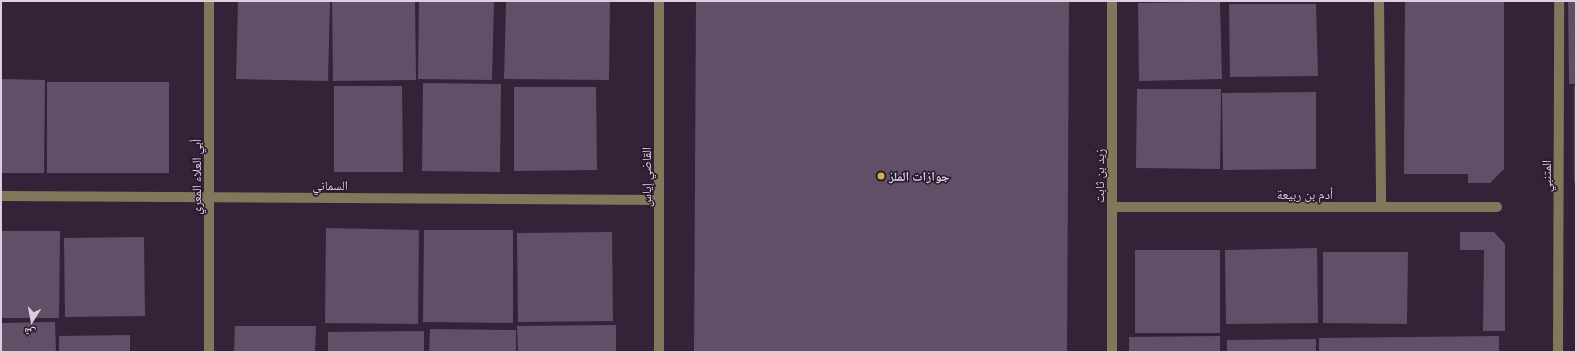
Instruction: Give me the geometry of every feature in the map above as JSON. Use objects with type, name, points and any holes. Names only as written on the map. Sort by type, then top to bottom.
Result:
[{"type":"street","name":"أبي العلاء المعري","points":[[209,1],[209,352]]},
{"type":"street","name":"القاضي إياس","points":[[659,1],[659,352]]},
{"type":"street","name":"زيد بن ثابت","points":[[1112,1],[1112,352]]},
{"type":"street","points":[[1379,1],[1381,207]]},
{"type":"street","name":"المتنبي","points":[[1558,352],[1559,1]]},
{"type":"street","name":"السماني","points":[[1,196],[659,200]]},
{"type":"street","name":"أدم بن ربيعة","points":[[1112,207],[1497,207]]},
{"type":"building","points":[[238,1],[330,1],[328,81],[236,79]]},
{"type":"building","points":[[332,1],[415,1],[416,80],[333,81]]},
{"type":"building","points":[[419,1],[494,1],[492,80],[418,79]]},
{"type":"building","points":[[506,1],[610,1],[609,80],[504,79]]},
{"type":"building","name":"جوازات الملز","points":[[696,1],[1069,1],[1067,352],[694,352]]},
{"type":"building","points":[[1405,1],[1504,1],[1504,169],[1490,183],[1468,183],[1468,174],[1404,174]]},
{"type":"building","points":[[1568,1],[1576,1],[1576,84],[1569,84]]},
{"type":"building","points":[[1220,2],[1222,79],[1139,81],[1138,3]]},
{"type":"building","points":[[1229,4],[1316,4],[1318,76],[1230,77]]},
{"type":"building","points":[[1,79],[45,80],[44,173],[1,173]]},
{"type":"building","points":[[47,82],[169,82],[169,173],[47,173]]},
{"type":"building","points":[[423,83],[501,84],[500,172],[422,171]]},
{"type":"building","points":[[334,86],[402,86],[403,172],[334,172]]},
{"type":"building","points":[[1574,86],[1576,86],[1576,183],[1574,183]]},
{"type":"building","points":[[514,87],[596,87],[597,170],[514,171]]},
{"type":"building","points":[[1137,89],[1221,89],[1220,169],[1136,168]]},
{"type":"building","points":[[1316,92],[1316,169],[1223,170],[1222,93]]},
{"type":"building","points":[[326,228],[419,230],[418,324],[325,323]]},
{"type":"building","points":[[424,230],[513,230],[513,323],[423,322]]},
{"type":"building","points":[[1,231],[60,231],[59,318],[1,318]]},
{"type":"building","points":[[612,232],[613,321],[518,322],[517,233]]},
{"type":"building","points":[[1460,232],[1494,232],[1505,244],[1505,331],[1483,331],[1484,250],[1460,250]]},
{"type":"building","points":[[144,237],[145,316],[65,317],[64,238]]},
{"type":"building","points":[[1317,248],[1318,323],[1226,324],[1225,250]]},
{"type":"building","points":[[1135,250],[1220,250],[1220,333],[1135,333]]},
{"type":"building","points":[[1323,252],[1408,252],[1407,324],[1323,323]]},
{"type":"building","points":[[55,322],[56,352],[1,352],[1,323]]},
{"type":"building","points":[[616,325],[616,352],[518,352],[517,326]]},
{"type":"building","points":[[235,326],[316,326],[315,352],[234,352]]},
{"type":"building","points":[[430,329],[516,330],[516,352],[429,352]]},
{"type":"building","points":[[424,331],[424,352],[328,352],[328,332]]},
{"type":"building","points":[[130,335],[130,352],[59,352],[59,336]]},
{"type":"building","points":[[1220,336],[1220,352],[1129,352],[1129,337]]},
{"type":"building","points":[[1499,336],[1499,352],[1319,352],[1319,338]]},
{"type":"building","points":[[1316,339],[1316,352],[1227,352],[1227,340]]},
{"type":"place","name":"جوازات الملز","points":[[881,176]]}]
